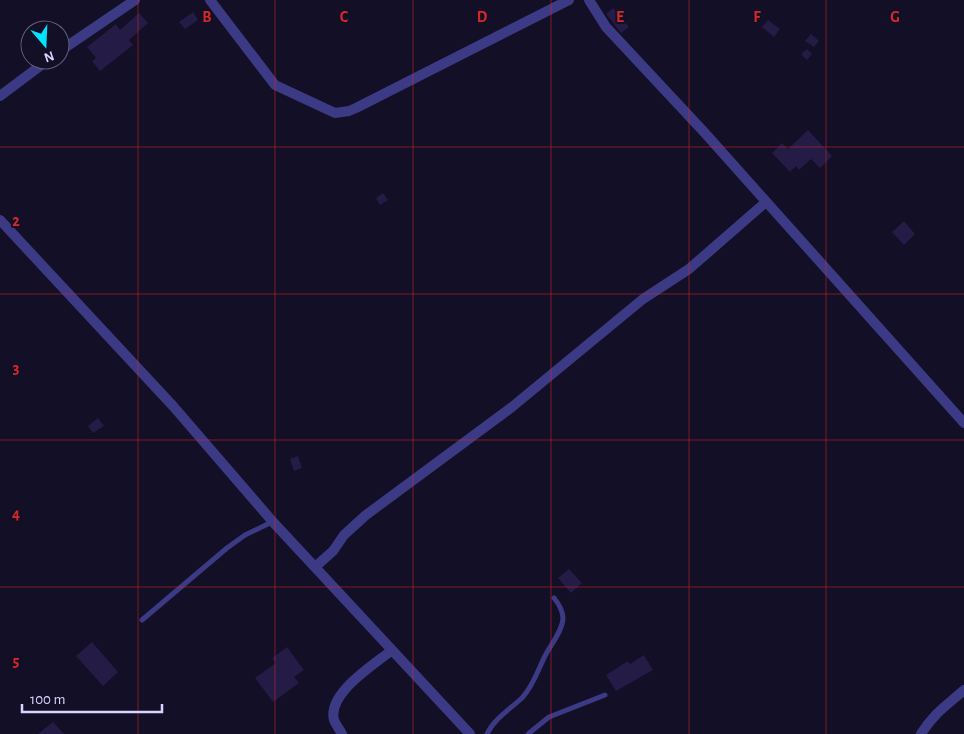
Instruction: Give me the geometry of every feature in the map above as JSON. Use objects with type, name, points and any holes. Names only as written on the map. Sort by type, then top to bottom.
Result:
[{"type":"street","points":[[70,44],[135,0]]},
{"type":"street","points":[[210,0],[276,85],[335,113],[349,111],[365,104],[569,0]]},
{"type":"street","points":[[589,0],[606,27],[964,423]]},
{"type":"street","points":[[0,96],[35,70]]},
{"type":"street","points":[[316,568],[333,551],[344,535],[366,515],[512,407],[643,299],[689,269],[766,202]]},
{"type":"street","points":[[0,220],[173,406],[273,522],[470,734]]},
{"type":"street","points":[[342,734],[334,721],[336,702],[348,686],[392,650]]},
{"type":"street","points":[[921,734],[931,719],[964,690]]},
{"type":"lane","points":[[142,620],[235,542],[245,535],[273,522]]},
{"type":"lane","points":[[487,734],[506,711],[529,689],[559,631],[563,615],[561,607],[554,598]]},
{"type":"lane","points":[[528,734],[549,717],[605,695]]},
{"type":"building","points":[[613,8],[629,27],[621,33],[606,14]]},
{"type":"building","points":[[193,12],[198,20],[185,29],[179,22]]},
{"type":"building","points":[[139,13],[148,23],[129,40],[133,45],[100,71],[92,61],[96,58],[87,47],[116,24],[120,30]]},
{"type":"building","points":[[768,20],[780,29],[774,37],[762,27]]},
{"type":"building","points":[[811,34],[819,41],[814,47],[805,41]]},
{"type":"building","points":[[807,49],[812,54],[807,60],[801,54]]},
{"type":"building","points":[[808,130],[832,156],[820,168],[811,159],[799,170],[796,166],[790,172],[772,153],[782,143],[788,149]]},
{"type":"building","points":[[383,193],[388,200],[380,205],[376,198]]},
{"type":"building","points":[[904,221],[915,234],[904,245],[892,232]]},
{"type":"building","points":[[98,418],[104,426],[93,433],[88,426]]},
{"type":"building","points":[[298,456],[302,468],[294,471],[290,459]]},
{"type":"building","points":[[569,569],[582,583],[571,593],[558,578]]},
{"type":"building","points":[[92,642],[118,672],[103,686],[76,656]]},
{"type":"building","points":[[287,647],[304,670],[294,677],[299,683],[273,702],[255,678],[276,663],[272,658]]},
{"type":"building","points":[[644,655],[653,670],[616,691],[606,675],[628,661],[630,664]]},
{"type":"building","points":[[53,722],[64,734],[38,734]]}]
